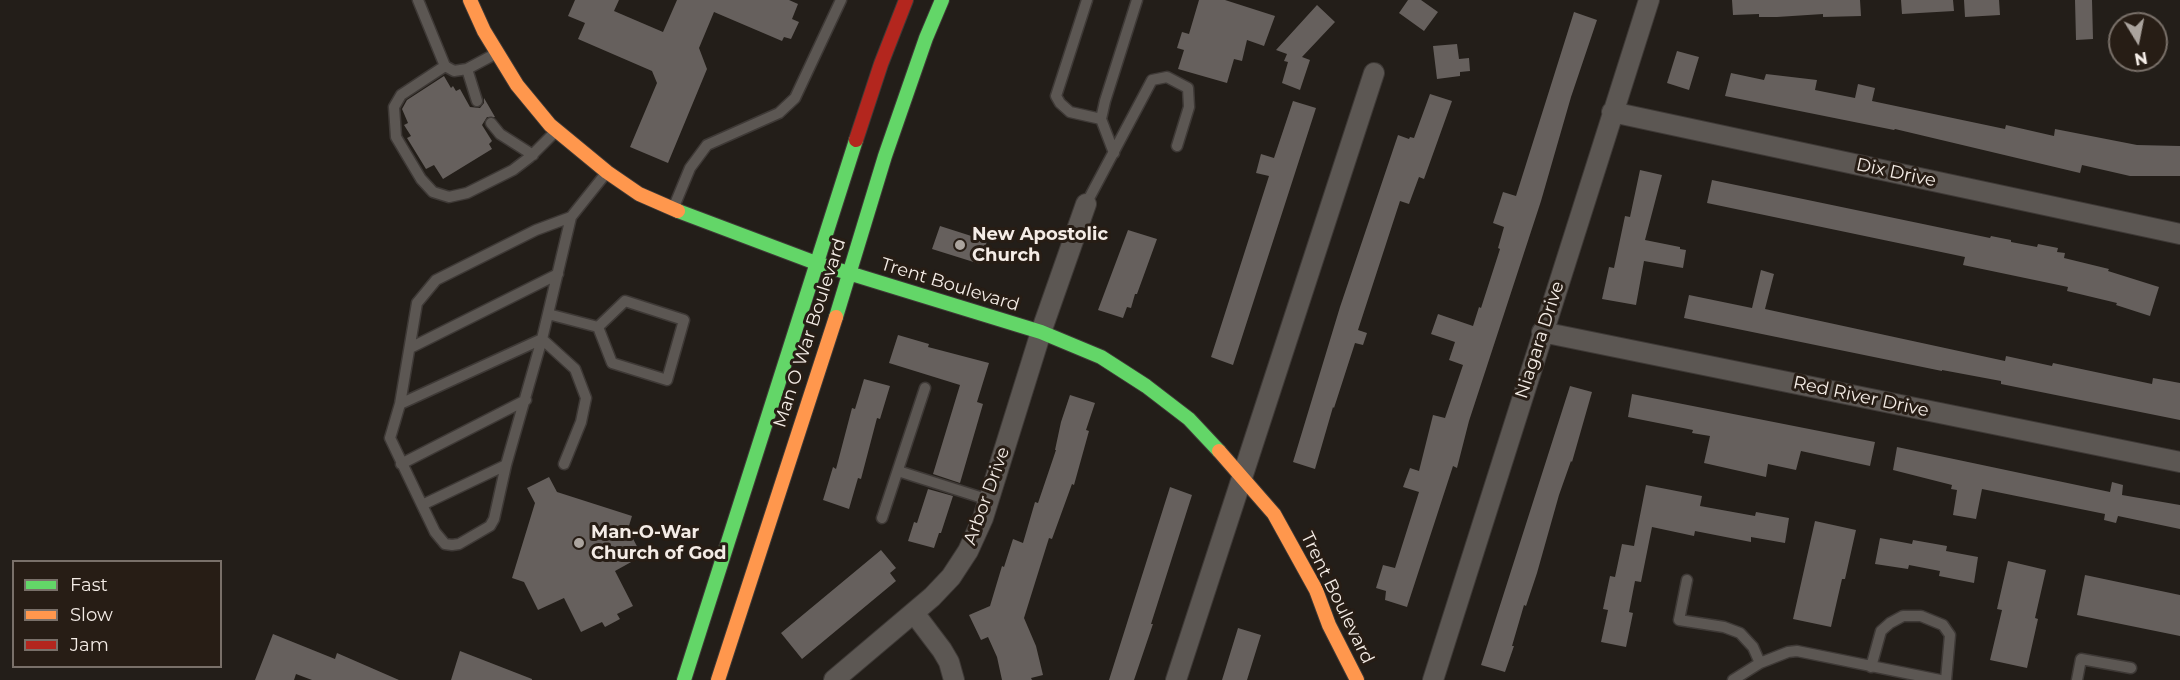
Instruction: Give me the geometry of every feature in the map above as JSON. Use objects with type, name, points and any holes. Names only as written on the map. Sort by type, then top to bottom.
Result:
[{"type":"main road","name":"Trent Boulevard","points":[[471,0],[484,31],[517,85],[557,131],[607,172],[639,194],[816,263],[1041,332],[1101,357],[1146,386],[1189,419],[1242,475],[1274,514],[1316,590],[1329,625],[1357,680]]},
{"type":"main road","name":"Man O War Boulevard","points":[[684,680],[816,263],[881,64],[906,0]]},
{"type":"main road","name":"Man O War Boulevard","points":[[718,680],[885,156],[926,38],[942,0]]},
{"type":"street","name":"Niagara Drive","points":[[1432,680],[1648,0]]},
{"type":"street","points":[[1176,680],[1374,73]]},
{"type":"street","name":"Dix Drive","points":[[1612,112],[2180,234]]},
{"type":"street","name":"Arbor Drive","points":[[834,680],[932,597],[951,578],[968,551],[983,518],[1041,332],[1086,204]]},
{"type":"street","name":"Red River Drive","points":[[1542,332],[2180,462]]},
{"type":"street","points":[[914,613],[942,650],[949,662],[954,680]]},
{"type":"lane","points":[[418,0],[445,66],[454,71],[467,69],[497,53]]},
{"type":"lane","points":[[673,209],[690,168],[707,146],[779,113],[795,98],[842,0]]},
{"type":"lane","points":[[1087,0],[1056,96],[1060,104],[1070,112],[1101,119]]},
{"type":"lane","points":[[1114,153],[1101,119],[1137,0]]},
{"type":"lane","points":[[445,66],[400,95],[394,107],[396,137],[421,179],[433,192],[449,197],[467,193],[513,170],[533,155],[557,131]]},
{"type":"lane","points":[[467,69],[477,101]]},
{"type":"lane","points":[[1086,204],[1152,80],[1167,76],[1188,88],[1189,107],[1177,146]]},
{"type":"lane","points":[[491,123],[500,134],[533,155]]},
{"type":"lane","points":[[571,217],[536,230],[436,280],[417,303],[400,404],[390,438],[435,532],[445,544],[452,546],[466,540],[490,526],[494,519],[506,465],[542,339],[571,217],[607,172]]},
{"type":"lane","points":[[410,348],[558,274]]},
{"type":"lane","points":[[625,301],[684,320],[667,380],[612,363],[598,327],[625,301]]},
{"type":"lane","points":[[548,314],[598,327]]},
{"type":"lane","points":[[400,404],[542,339]]},
{"type":"lane","points":[[542,339],[575,369],[586,398],[581,422],[564,464]]},
{"type":"lane","points":[[882,518],[925,388]]},
{"type":"lane","points":[[401,464],[525,400]]},
{"type":"lane","points":[[422,505],[506,465]]},
{"type":"lane","points":[[898,471],[989,500]]},
{"type":"lane","points":[[1686,580],[1679,620],[1724,627],[1740,633],[1753,647],[1760,663]]},
{"type":"lane","points":[[1871,667],[1881,631],[1890,622],[1903,616],[1921,616],[1942,625],[1950,635],[1946,680]]},
{"type":"lane","points":[[1733,680],[1760,663],[1788,652],[1797,651],[1902,676],[1940,680]]},
{"type":"lane","points":[[2077,680],[2081,659],[2131,668]]},
{"type":"building","points":[[575,0],[619,0],[614,11],[663,32],[677,0],[789,0],[798,4],[792,19],[799,22],[791,39],[784,37],[782,41],[714,12],[699,48],[707,69],[668,163],[630,147],[657,83],[652,71],[578,39],[585,23],[568,16]]},
{"type":"building","points":[[1199,0],[1225,0],[1275,16],[1264,46],[1247,40],[1242,61],[1234,59],[1227,83],[1178,69],[1184,50],[1177,48],[1182,32],[1189,34]]},
{"type":"building","points":[[1408,0],[1421,0],[1438,12],[1424,31],[1399,13]]},
{"type":"building","points":[[1732,0],[1860,0],[1861,16],[1733,15]]},
{"type":"building","points":[[1901,0],[1953,0],[1954,11],[1902,14]]},
{"type":"building","points":[[1964,0],[1999,0],[2000,15],[1965,17]]},
{"type":"building","points":[[2075,0],[2092,0],[2093,39],[2076,40]]},
{"type":"building","points":[[1317,5],[1335,22],[1302,57],[1310,60],[1300,90],[1282,83],[1288,62],[1284,61],[1287,54],[1276,50]]},
{"type":"building","points":[[1574,12],[1597,20],[1469,421],[1457,468],[1453,466],[1407,607],[1385,600],[1386,591],[1376,588],[1383,565],[1395,568],[1419,492],[1403,487],[1410,468],[1419,471],[1433,415],[1445,418],[1463,365],[1449,360],[1455,342],[1431,334],[1438,314],[1473,326],[1479,307],[1481,308],[1500,249],[1498,248],[1504,227],[1493,223],[1503,192],[1516,196]]},
{"type":"building","points":[[1457,44],[1459,59],[1469,58],[1470,71],[1460,72],[1460,76],[1437,79],[1433,46]]},
{"type":"building","points":[[1677,51],[1699,57],[1689,90],[1667,83]]},
{"type":"building","points":[[1731,73],[1764,80],[1766,74],[1817,80],[1815,90],[1855,98],[1858,84],[1875,88],[1872,101],[2005,129],[2006,125],[2054,136],[2055,129],[2137,145],[2180,146],[2180,176],[2130,176],[2082,165],[2080,173],[1895,129],[1725,96]]},
{"type":"building","points":[[444,76],[451,88],[453,86],[456,91],[460,89],[470,107],[480,108],[484,103],[484,98],[495,117],[487,117],[482,125],[492,141],[489,144],[492,149],[443,179],[434,165],[426,169],[407,138],[411,136],[404,125],[408,123],[402,109],[407,100]]},
{"type":"building","points":[[1430,94],[1452,101],[1424,179],[1419,177],[1409,204],[1400,201],[1358,330],[1367,333],[1363,345],[1355,343],[1315,469],[1293,462],[1340,307],[1398,135],[1409,139],[1414,138]]},
{"type":"building","points":[[1293,101],[1316,108],[1233,365],[1211,357],[1269,176],[1256,173],[1261,154],[1274,158]]},
{"type":"building","points":[[1640,170],[1662,175],[1645,240],[1686,250],[1683,268],[1644,261],[1636,305],[1602,299],[1609,267],[1614,268],[1625,216],[1630,217]]},
{"type":"building","points":[[1712,180],[1990,238],[1991,236],[2037,247],[2038,244],[2058,248],[2057,252],[2065,253],[2064,258],[2109,269],[2108,271],[2159,287],[2150,316],[2116,305],[2117,303],[2067,291],[2068,287],[1963,265],[1965,257],[1707,203]]},
{"type":"building","name":"New Apostolic Church","points":[[940,226],[987,241],[980,264],[932,249]]},
{"type":"building","points":[[1128,230],[1157,239],[1131,308],[1127,307],[1123,318],[1098,310]]},
{"type":"building","points":[[1761,270],[1774,274],[1765,309],[2005,361],[2006,356],[2052,366],[2053,363],[2152,384],[2153,378],[2180,383],[2180,420],[2001,384],[2001,381],[1684,318],[1689,295],[1752,308]]},
{"type":"building","points":[[898,335],[929,344],[928,347],[989,363],[977,402],[983,404],[960,483],[933,474],[960,385],[889,363]]},
{"type":"building","points":[[864,379],[890,386],[880,419],[877,418],[861,479],[858,478],[849,509],[823,500],[833,467],[836,469],[852,408],[855,409]]},
{"type":"building","points":[[1570,386],[1592,392],[1505,672],[1481,665]]},
{"type":"building","points":[[1632,394],[1875,442],[1870,466],[1801,451],[1796,470],[1768,464],[1766,477],[1704,463],[1710,436],[1692,433],[1693,430],[1628,417]]},
{"type":"building","points":[[1070,395],[1095,403],[1086,430],[1089,431],[1074,485],[1072,484],[1052,539],[1049,538],[1024,618],[1036,646],[1043,675],[1031,678],[1032,680],[1002,680],[997,657],[988,637],[981,640],[969,615],[990,606],[1013,539],[1023,543],[1035,502],[1038,503],[1056,450],[1061,422]]},
{"type":"building","points":[[1897,447],[2110,492],[2112,482],[2123,485],[2122,495],[2180,505],[2180,529],[2118,516],[2116,523],[2104,520],[2105,514],[1982,489],[1976,519],[1953,515],[1957,490],[1951,489],[1952,485],[1893,470]]},
{"type":"building","name":"Man-O-War Church of God","points":[[549,477],[557,492],[632,516],[628,529],[642,556],[615,571],[633,606],[617,614],[620,619],[605,627],[602,622],[581,632],[564,598],[538,610],[524,582],[512,578],[535,503],[527,488]]},
{"type":"building","points":[[1646,485],[1702,496],[1700,506],[1755,516],[1756,512],[1789,518],[1785,543],[1751,537],[1751,542],[1695,531],[1694,536],[1652,527],[1641,582],[1635,581],[1629,612],[1633,613],[1626,647],[1601,642],[1608,610],[1603,609],[1610,576],[1615,577],[1622,544],[1634,546]]},
{"type":"building","points":[[1170,487],[1192,495],[1151,624],[1153,624],[1134,680],[1109,680]]},
{"type":"building","points":[[928,489],[953,496],[934,548],[908,541],[914,522],[917,523]]},
{"type":"building","points":[[1815,521],[1856,530],[1831,627],[1793,619]]},
{"type":"building","points":[[1880,538],[1912,544],[1913,540],[1947,546],[1946,551],[1978,557],[1974,583],[1939,576],[1940,571],[1909,565],[1908,569],[1875,564]]},
{"type":"building","points":[[881,550],[896,568],[890,573],[896,581],[802,659],[781,633]]},
{"type":"building","points":[[2008,561],[2046,570],[2027,668],[1990,660],[2002,610],[1997,609]]},
{"type":"building","points":[[2085,575],[2180,595],[2180,636],[2077,615]]},
{"type":"building","points":[[1238,628],[1261,635],[1247,680],[1222,680]]},
{"type":"building","points":[[273,634],[335,659],[337,653],[399,680],[312,680],[296,674],[294,680],[255,680]]},
{"type":"building","points":[[460,651],[532,679],[532,680],[451,680]]},
{"type":"traffic: fast","points":[[836,317],[885,156],[926,38],[942,0]]},
{"type":"traffic: fast","points":[[684,680],[856,140]]},
{"type":"traffic: fast","points":[[678,211],[816,263],[1041,332],[1101,357],[1146,386],[1189,419],[1219,451]]},
{"type":"traffic: slow","points":[[470,0],[484,31],[517,85],[550,125],[607,172],[639,194],[678,211]]},
{"type":"traffic: slow","points":[[718,680],[836,317]]},
{"type":"traffic: slow","points":[[1219,451],[1274,514],[1316,590],[1329,625],[1357,680]]},
{"type":"traffic: jam","points":[[856,140],[881,64],[906,0]]},
{"type":"place","name":"New Apostolic Church","points":[[960,245]]},
{"type":"place","name":"Man-O-War Church of God","points":[[579,543]]}]
